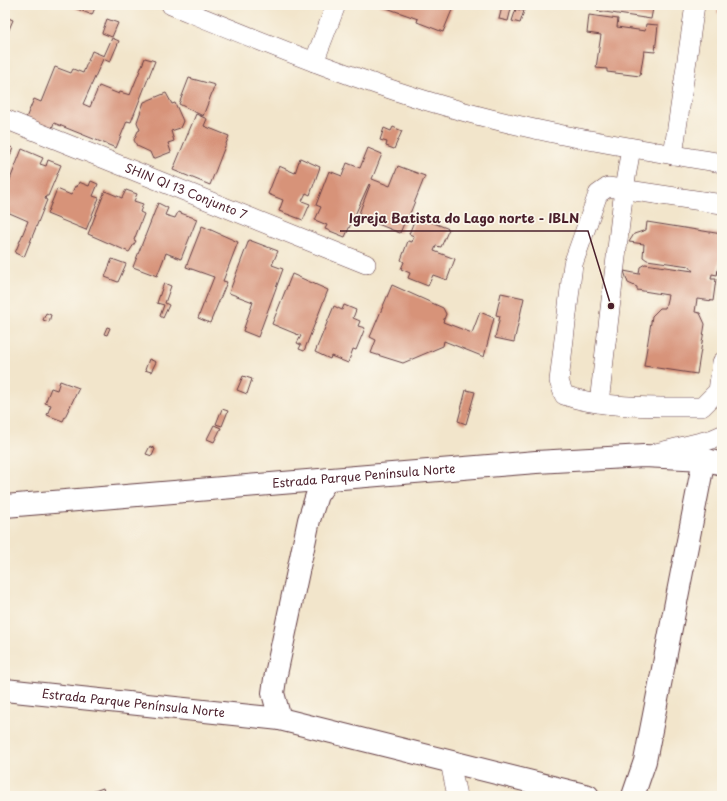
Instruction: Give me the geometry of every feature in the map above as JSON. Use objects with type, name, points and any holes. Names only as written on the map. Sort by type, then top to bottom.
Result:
[{"type":"main road","name":"Estrada Parque Península Norte","points":[[5,506],[536,462],[644,456],[713,462]]},
{"type":"main road","points":[[633,796],[645,761],[713,462]]},
{"type":"main road","points":[[280,720],[273,693],[276,672],[309,520],[317,495],[328,479]]},
{"type":"main road","name":"Estrada Parque Península Norte","points":[[5,690],[280,720],[588,796]]},
{"type":"street","points":[[171,5],[314,62],[440,105],[495,120],[631,148],[722,163]]},
{"type":"street","points":[[314,62],[336,5]]},
{"type":"street","points":[[673,155],[694,5]]},
{"type":"street","name":"SHIN QI 13 Conjunto 7","points":[[5,119],[366,264]]},
{"type":"street","points":[[599,403],[624,189],[631,148]]},
{"type":"street","points":[[722,204],[608,187],[598,194],[573,264],[558,381],[564,395],[599,403],[702,407],[718,391],[722,362]]},
{"type":"street","points":[[644,456],[713,439],[722,435]]},
{"type":"street","points":[[450,762],[457,796]]},
{"type":"building","points":[[76,5],[96,5],[92,15],[75,8]]},
{"type":"building","points":[[378,5],[454,5],[443,32],[417,22],[418,19]]},
{"type":"building","points":[[599,5],[657,5],[653,8],[651,19],[598,11]]},
{"type":"building","points":[[719,5],[722,5],[722,14],[717,13]]},
{"type":"building","points":[[502,7],[511,9],[508,21],[499,19]]},
{"type":"building","points":[[516,9],[524,11],[520,23],[512,21]]},
{"type":"building","points":[[589,15],[618,19],[617,27],[645,31],[646,24],[658,25],[655,52],[644,51],[640,76],[607,72],[607,69],[596,68],[601,35],[587,33]]},
{"type":"building","points":[[6,17],[13,20],[5,39],[5,19]]},
{"type":"building","points":[[107,19],[118,23],[112,37],[102,33]]},
{"type":"building","points":[[112,38],[119,41],[110,62],[103,59],[83,104],[90,107],[99,86],[119,94],[120,92],[130,95],[145,58],[155,61],[131,122],[127,121],[116,148],[54,123],[52,128],[26,118],[34,99],[41,102],[55,67],[71,73],[73,69],[83,73],[92,51],[104,56]]},
{"type":"building","points":[[189,78],[215,85],[203,116],[179,104]]},
{"type":"building","points":[[166,93],[172,104],[175,103],[183,121],[180,128],[171,131],[174,141],[168,143],[171,152],[153,159],[150,152],[137,146],[134,140],[138,131],[140,130],[137,122],[144,102]]},
{"type":"building","points":[[196,114],[207,119],[204,126],[229,136],[210,185],[173,170]]},
{"type":"building","points":[[393,127],[402,131],[394,149],[386,146],[387,142],[380,140],[384,128],[391,131]]},
{"type":"building","points":[[5,145],[13,148],[8,161],[5,160]]},
{"type":"building","points":[[368,148],[382,154],[372,179],[390,186],[398,166],[425,176],[407,221],[405,221],[400,233],[358,216],[370,185],[369,184],[345,237],[325,229],[327,225],[315,220],[321,207],[316,205],[329,171],[342,176],[347,163],[360,168]]},
{"type":"building","points":[[22,149],[43,158],[40,164],[46,166],[48,160],[61,165],[48,196],[46,196],[45,199],[47,200],[24,257],[15,253],[28,221],[5,211],[5,192]]},
{"type":"building","points":[[300,158],[320,167],[310,195],[306,193],[302,201],[310,204],[303,220],[279,211],[283,200],[268,194],[279,166],[295,173]]},
{"type":"building","points":[[91,181],[98,184],[93,196],[99,198],[86,230],[47,214],[57,189],[71,195],[75,186],[77,187],[79,182],[89,186]]},
{"type":"building","points":[[126,190],[137,194],[134,201],[143,204],[140,212],[144,214],[134,240],[136,241],[129,252],[88,234],[105,191],[122,198]]},
{"type":"building","points":[[158,203],[168,208],[165,215],[175,218],[178,212],[197,219],[181,259],[166,253],[157,276],[133,267]]},
{"type":"building","points":[[416,216],[449,229],[441,247],[436,246],[434,251],[455,259],[447,280],[433,275],[428,286],[408,278],[410,273],[401,269],[404,262],[401,260],[408,241],[412,242],[414,236],[409,234]]},
{"type":"building","points":[[647,222],[722,234],[722,247],[717,275],[712,274],[711,279],[716,279],[713,301],[697,299],[695,312],[700,313],[705,324],[697,374],[644,366],[652,316],[660,308],[665,308],[668,295],[637,290],[637,287],[628,283],[624,271],[639,274],[640,267],[645,264],[693,271],[689,266],[647,260],[643,257],[644,244],[629,242],[634,234],[646,230]]},
{"type":"building","points":[[202,226],[238,242],[223,281],[227,282],[210,323],[198,318],[214,277],[186,267]]},
{"type":"building","points":[[249,240],[278,251],[272,265],[283,269],[258,337],[243,331],[253,302],[229,293]]},
{"type":"building","points":[[112,259],[126,264],[118,282],[105,277]]},
{"type":"building","points":[[292,274],[328,290],[304,351],[299,349],[301,345],[297,343],[301,336],[272,324]]},
{"type":"building","points":[[164,283],[171,286],[165,303],[169,305],[163,318],[160,316],[164,305],[157,303]]},
{"type":"building","points":[[392,285],[443,308],[446,314],[443,322],[472,333],[480,312],[494,318],[484,357],[444,341],[443,346],[403,363],[371,353],[376,340],[370,337]]},
{"type":"building","points":[[501,293],[524,298],[514,342],[495,338],[500,316],[496,315]]},
{"type":"building","points":[[344,305],[356,310],[353,318],[360,321],[358,326],[365,328],[356,350],[353,349],[348,363],[331,356],[330,359],[315,352],[334,306],[342,310]]},
{"type":"building","points":[[46,313],[51,315],[49,322],[43,320]]},
{"type":"building","points":[[107,327],[110,328],[107,335],[104,334]]},
{"type":"building","points":[[149,359],[156,362],[151,372],[145,370]]},
{"type":"building","points":[[243,376],[252,379],[247,394],[237,390]]},
{"type":"building","points":[[60,381],[79,388],[63,421],[47,415],[51,405],[45,403],[51,388],[57,390]]},
{"type":"building","points":[[466,390],[475,392],[466,424],[458,421]]},
{"type":"building","points":[[222,409],[228,411],[222,426],[216,424]]},
{"type":"building","points":[[214,425],[221,428],[214,442],[207,439]]},
{"type":"building","points":[[150,446],[155,449],[152,456],[146,454]]},
{"type":"building","points":[[103,788],[105,796],[92,796],[92,792]]},
{"type":"place","name":"Igreja Batista do Lago norte - IBLN","points":[[611,306]]}]
